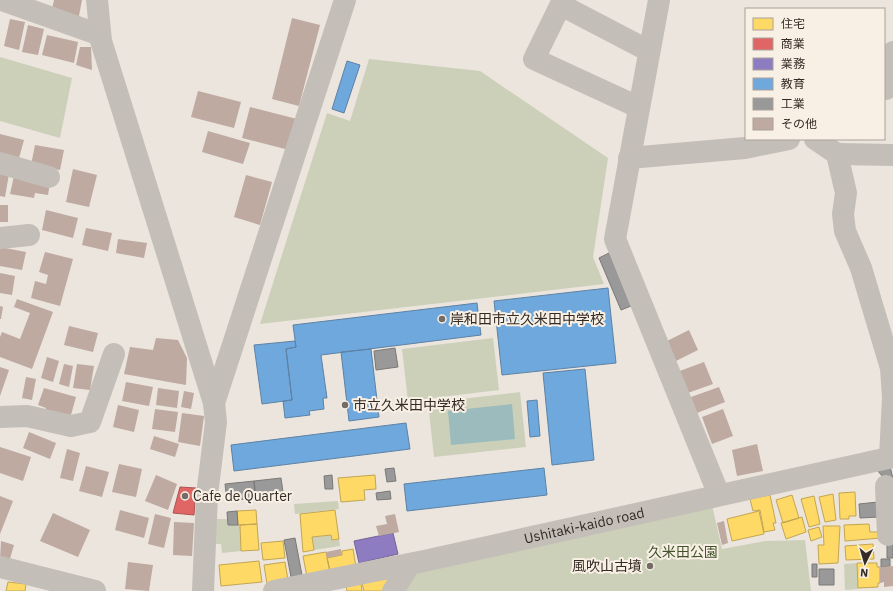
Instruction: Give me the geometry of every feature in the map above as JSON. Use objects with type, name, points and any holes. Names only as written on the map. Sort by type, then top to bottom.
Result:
[{"type":"street","points":[[2,0],[100,35]]},
{"type":"street","points":[[97,0],[100,35],[214,403],[216,422],[207,495],[203,591]]},
{"type":"street","points":[[214,403],[345,0]]},
{"type":"street","points":[[659,0],[638,107],[615,239],[719,496]]},
{"type":"street","points":[[638,107],[534,59],[562,3],[649,51]]},
{"type":"street","points":[[886,89],[893,52]]},
{"type":"street","points":[[629,158],[745,148],[784,140]]},
{"type":"street","points":[[816,140],[837,154],[893,155]]},
{"type":"street","points":[[837,154],[846,193],[843,214],[846,231],[861,268],[891,368],[893,397],[892,457]]},
{"type":"street","points":[[0,163],[49,177]]},
{"type":"street","points":[[0,238],[29,235]]},
{"type":"street","points":[[0,417],[27,416],[71,426],[96,425],[108,359]]},
{"type":"street","name":"Ushitaki-kaido road","points":[[274,591],[410,564],[892,457]]},
{"type":"street","points":[[864,463],[889,490],[888,535]]},
{"type":"street","points":[[393,591],[410,564]]},
{"type":"street","points":[[0,567],[95,591]]},
{"type":"green space","points":[[0,57],[72,78],[60,138],[0,121]]},
{"type":"green space","points":[[369,59],[480,71],[608,158],[593,257],[604,284],[260,324],[327,113],[350,121]]},
{"type":"green space","points":[[493,338],[499,390],[408,401],[402,349]]},
{"type":"green space","points":[[520,392],[526,447],[434,457],[428,403]]},
{"type":"green space","points":[[338,501],[339,509],[295,514],[294,504]]},
{"type":"green space","name":"久米田公園","points":[[712,505],[722,549],[765,541],[805,540],[811,591],[398,591],[412,573]]},
{"type":"green space","points":[[211,519],[228,519],[228,525],[240,525],[241,551],[222,553],[221,544],[210,544]]},
{"type":"green space","points":[[331,535],[332,540],[339,539],[340,546],[314,550],[312,537]]},
{"type":"green space","points":[[857,563],[858,589],[845,590],[844,564]]},
{"type":"water","points":[[512,404],[515,439],[451,445],[448,411]]},
{"type":"building: 住宅","points":[[375,475],[376,489],[364,490],[365,500],[341,502],[338,478]]},
{"type":"building: 住宅","points":[[855,492],[856,516],[849,516],[849,519],[840,519],[839,493]]},
{"type":"building: 住宅","points":[[833,494],[836,520],[825,522],[819,497]]},
{"type":"building: 住宅","points":[[770,495],[776,523],[773,523],[775,530],[764,532],[760,510],[753,511],[750,499]]},
{"type":"building: 住宅","points":[[792,495],[799,518],[783,523],[776,500]]},
{"type":"building: 住宅","points":[[814,496],[820,524],[809,527],[801,499]]},
{"type":"building: 住宅","points":[[256,510],[257,524],[238,525],[237,511]]},
{"type":"building: 住宅","points":[[335,510],[339,539],[332,540],[331,535],[312,537],[314,550],[303,552],[300,514]]},
{"type":"building: 住宅","points":[[759,511],[764,534],[732,541],[727,519]]},
{"type":"building: 住宅","points":[[802,517],[806,532],[786,539],[781,523]]},
{"type":"building: 住宅","points":[[257,524],[259,550],[241,551],[240,525]]},
{"type":"building: 住宅","points":[[869,524],[870,532],[881,532],[881,538],[845,541],[844,525]]},
{"type":"building: 住宅","points":[[823,526],[840,526],[838,563],[819,564],[818,545],[824,545]]},
{"type":"building: 住宅","points":[[819,527],[822,537],[811,541],[808,530]]},
{"type":"building: 住宅","points":[[283,541],[285,558],[263,560],[261,543]]},
{"type":"building: 住宅","points":[[873,544],[874,559],[846,560],[845,546]]},
{"type":"building: 住宅","points":[[353,549],[356,567],[330,572],[327,558],[342,555],[342,551]]},
{"type":"building: 住宅","points":[[326,552],[330,572],[307,577],[303,556]]},
{"type":"building: 住宅","points":[[259,561],[262,582],[221,586],[219,565]]},
{"type":"building: 住宅","points":[[285,562],[288,580],[267,584],[264,565]]},
{"type":"building: 住宅","points":[[857,563],[877,563],[877,567],[880,567],[880,583],[878,583],[878,587],[858,588]]},
{"type":"building: 住宅","points":[[391,578],[385,591],[364,591],[362,583]]},
{"type":"building: 住宅","points":[[8,582],[26,584],[25,591],[6,591]]},
{"type":"building: 住宅","points":[[361,583],[362,591],[347,591],[346,586]]},
{"type":"building: 商業","points":[[180,487],[196,488],[194,515],[173,513]]},
{"type":"building: 業務","points":[[393,533],[398,554],[359,563],[354,541]]},
{"type":"building: 教育","points":[[347,61],[360,65],[344,113],[332,109]]},
{"type":"building: 教育","points":[[608,288],[616,363],[502,375],[494,301]]},
{"type":"building: 教育","points":[[477,303],[481,335],[321,355],[327,398],[323,398],[324,409],[309,411],[310,415],[285,418],[283,401],[292,400],[286,349],[296,347],[293,325]]},
{"type":"building: 教育","points":[[295,341],[296,347],[286,349],[292,400],[262,404],[254,345]]},
{"type":"building: 教育","points":[[371,349],[379,417],[349,421],[341,352]]},
{"type":"building: 教育","points":[[585,369],[594,460],[552,465],[543,373]]},
{"type":"building: 教育","points":[[537,400],[540,436],[530,437],[527,401]]},
{"type":"building: 教育","points":[[406,423],[410,449],[234,471],[231,445]]},
{"type":"building: 教育","points":[[544,468],[547,495],[407,511],[404,484]]},
{"type":"building: 工業","points":[[609,253],[631,306],[621,310],[599,258]]},
{"type":"building: 工業","points":[[395,348],[398,367],[376,370],[374,351]]},
{"type":"building: 工業","points":[[890,466],[893,479],[892,487],[876,469]]},
{"type":"building: 工業","points":[[394,468],[396,481],[387,482],[385,469]]},
{"type":"building: 工業","points":[[332,475],[333,489],[325,489],[324,476]]},
{"type":"building: 工業","points":[[281,478],[283,492],[255,495],[254,481]]},
{"type":"building: 工業","points":[[254,481],[256,498],[227,501],[225,484]]},
{"type":"building: 工業","points":[[390,491],[391,499],[377,500],[376,493]]},
{"type":"building: 工業","points":[[878,502],[879,517],[860,518],[859,504]]},
{"type":"building: 工業","points":[[237,511],[238,525],[228,525],[227,512]]},
{"type":"building: 工業","points":[[295,538],[302,575],[291,577],[284,540]]},
{"type":"building: 工業","points":[[887,543],[893,543],[893,558],[887,558]]},
{"type":"building: 工業","points":[[881,559],[890,559],[890,566],[881,567]]},
{"type":"building: 工業","points":[[812,564],[817,564],[817,577],[812,577]]},
{"type":"building: 工業","points":[[819,569],[834,569],[834,585],[819,585]]},
{"type":"building: その他","points":[[54,0],[82,0],[78,21],[51,14]]},
{"type":"building: その他","points":[[292,18],[320,25],[299,106],[272,99]]},
{"type":"building: その他","points":[[10,19],[25,22],[19,50],[4,46]]},
{"type":"building: その他","points":[[28,25],[44,29],[38,55],[22,52]]},
{"type":"building: その他","points":[[47,35],[78,42],[74,63],[42,55]]},
{"type":"building: その他","points":[[80,47],[91,47],[92,70],[76,65]]},
{"type":"building: その他","points":[[198,91],[241,102],[234,128],[191,117]]},
{"type":"building: その他","points":[[250,107],[297,119],[289,150],[242,138]]},
{"type":"building: その他","points":[[208,131],[250,143],[243,164],[202,152]]},
{"type":"building: その他","points":[[0,134],[24,140],[19,158],[0,153]]},
{"type":"building: その他","points":[[35,145],[64,150],[60,170],[31,165]]},
{"type":"building: その他","points":[[73,169],[97,175],[89,207],[66,202]]},
{"type":"building: その他","points":[[0,173],[9,174],[5,197],[0,196]]},
{"type":"building: その他","points":[[246,175],[272,182],[260,225],[234,217]]},
{"type":"building: その他","points":[[14,176],[50,183],[48,195],[35,193],[34,198],[10,194]]},
{"type":"building: その他","points":[[0,205],[8,205],[8,222],[0,222]]},
{"type":"building: その他","points":[[46,210],[78,218],[73,238],[42,230]]},
{"type":"building: その他","points":[[86,228],[112,233],[108,251],[82,245]]},
{"type":"building: その他","points":[[118,239],[147,243],[144,258],[116,253]]},
{"type":"building: その他","points":[[0,247],[26,252],[22,270],[0,266]]},
{"type":"building: その他","points":[[45,252],[73,259],[60,306],[31,298],[35,281],[46,284],[48,275],[39,272]]},
{"type":"building: その他","points":[[0,273],[15,276],[12,295],[0,293]]},
{"type":"building: その他","points":[[17,299],[53,312],[32,369],[0,357],[0,337],[2,332],[20,339],[30,313],[14,307]]},
{"type":"building: その他","points":[[0,306],[3,307],[1,319],[0,319]]},
{"type":"building: その他","points":[[69,326],[98,333],[93,352],[64,345]]},
{"type":"building: その他","points":[[689,330],[698,350],[676,361],[667,341]]},
{"type":"building: その他","points":[[156,338],[178,340],[187,358],[186,385],[124,374],[130,347],[153,350]]},
{"type":"building: その他","points":[[47,357],[59,361],[53,382],[41,378]]},
{"type":"building: その他","points":[[704,362],[713,384],[685,394],[677,372]]},
{"type":"building: その他","points":[[64,364],[73,366],[69,387],[59,384]]},
{"type":"building: その他","points":[[77,364],[94,366],[90,390],[73,388]]},
{"type":"building: その他","points":[[0,367],[9,370],[0,396]]},
{"type":"building: その他","points":[[26,377],[36,379],[32,400],[22,398]]},
{"type":"building: その他","points":[[126,382],[153,387],[149,406],[122,401]]},
{"type":"building: その他","points":[[719,387],[725,402],[697,413],[691,397]]},
{"type":"building: その他","points":[[44,388],[76,397],[71,415],[44,413],[46,408],[38,405]]},
{"type":"building: その他","points":[[158,388],[179,391],[177,408],[156,405]]},
{"type":"building: その他","points":[[184,391],[194,393],[191,409],[181,407]]},
{"type":"building: その他","points":[[118,405],[139,410],[134,432],[113,427]]},
{"type":"building: その他","points":[[155,409],[178,412],[175,432],[152,429]]},
{"type":"building: その他","points":[[723,409],[733,436],[712,444],[702,417]]},
{"type":"building: その他","points":[[182,413],[204,416],[200,446],[178,442]]},
{"type":"building: その他","points":[[29,432],[56,443],[50,459],[23,448]]},
{"type":"building: その他","points":[[154,436],[179,444],[175,457],[150,449]]},
{"type":"building: その他","points":[[757,444],[763,471],[737,476],[732,450]]},
{"type":"building: その他","points":[[0,447],[31,457],[23,481],[0,473]]},
{"type":"building: その他","points":[[67,449],[80,453],[73,481],[60,478]]},
{"type":"building: その他","points":[[119,464],[142,469],[136,497],[112,492]]},
{"type":"building: その他","points":[[86,466],[109,472],[102,497],[79,491]]},
{"type":"building: その他","points":[[156,475],[177,484],[168,510],[145,501]]},
{"type":"building: その他","points":[[0,496],[13,501],[0,534]]},
{"type":"building: その他","points":[[120,510],[149,518],[144,538],[115,530]]},
{"type":"building: その他","points":[[53,513],[90,530],[78,557],[40,541]]},
{"type":"building: その他","points":[[155,514],[171,518],[164,548],[148,544]]},
{"type":"building: その他","points":[[395,514],[399,532],[379,536],[376,526],[387,524],[385,516]]},
{"type":"building: その他","points":[[724,521],[728,543],[722,545],[717,523]]},
{"type":"building: その他","points":[[174,522],[194,523],[192,556],[173,555]]},
{"type":"building: その他","points":[[1,541],[14,545],[9,562],[0,559]]},
{"type":"building: その他","points":[[341,549],[342,555],[327,558],[326,552]]},
{"type":"building: その他","points":[[128,562],[153,565],[149,591],[125,589]]},
{"type":"building: その他","points":[[893,566],[893,586],[884,587],[884,582],[880,583],[880,567]]},
{"type":"place","name":"岸和田市立久米田中学校","points":[[442,319]]},
{"type":"place","name":"市立久米田中学校","points":[[345,405]]},
{"type":"place","name":"Cafe de Quarter","points":[[185,496]]},
{"type":"place","name":"風吹山古墳","points":[[650,566]]}]
